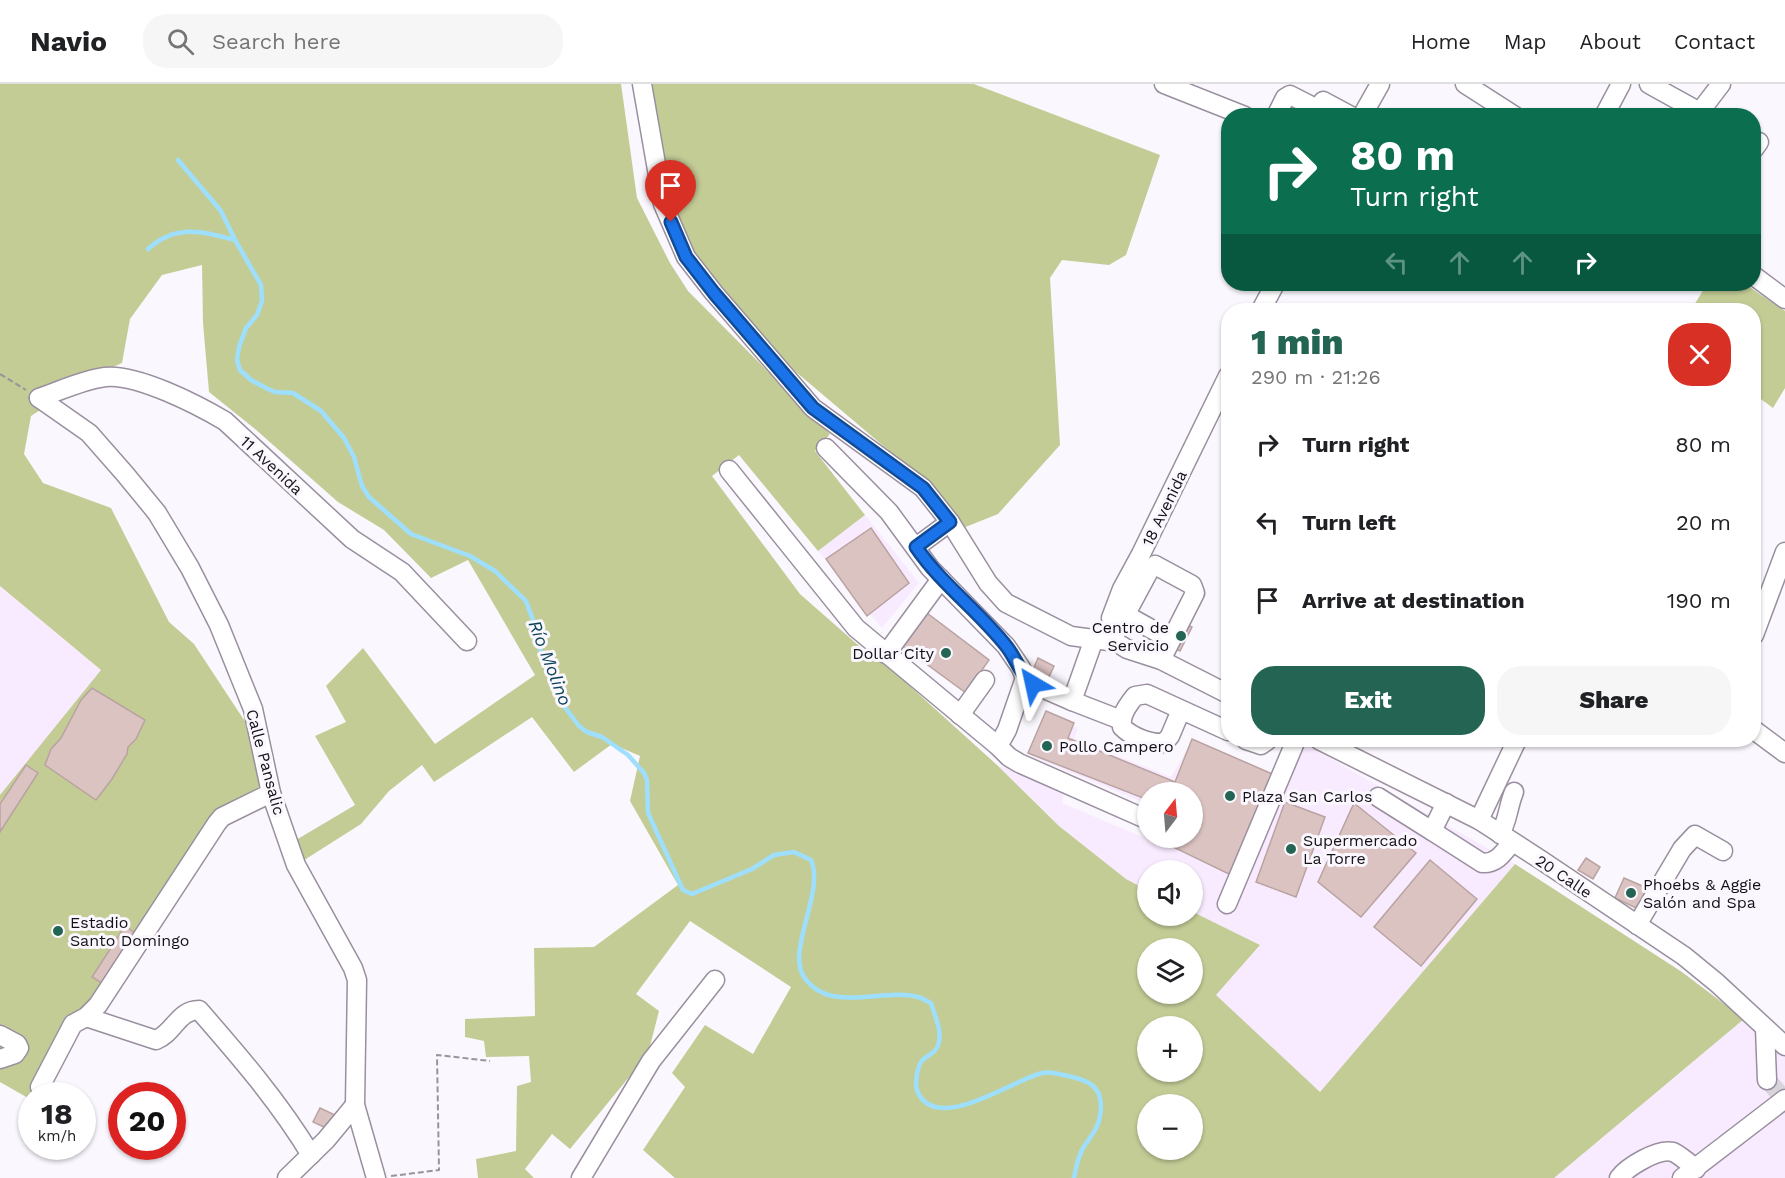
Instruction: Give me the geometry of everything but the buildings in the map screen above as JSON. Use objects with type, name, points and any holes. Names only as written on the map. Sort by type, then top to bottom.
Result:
[{"type":"street","points":[[642,84],[663,204],[686,257],[813,408],[923,488],[950,522],[988,583],[1006,603],[1071,636],[1115,639],[1127,649],[1161,660],[1221,690]]},
{"type":"street","points":[[1164,84],[1198,91],[1230,108]]},
{"type":"street","points":[[1272,108],[1283,84]]},
{"type":"street","points":[[1297,84],[1301,89],[1337,108]]},
{"type":"street","points":[[1366,108],[1380,84]]},
{"type":"street","points":[[1465,84],[1502,108]]},
{"type":"street","points":[[1608,108],[1621,84]]},
{"type":"street","points":[[1649,84],[1692,108]]},
{"type":"street","points":[[1703,108],[1721,84]]},
{"type":"street","points":[[1280,108],[1285,98],[1290,95],[1315,108]]},
{"type":"street","points":[[1761,281],[1785,299]]},
{"type":"street","name":"11 Avenida","points":[[39,398],[108,376],[123,378],[176,395],[210,412],[225,421],[352,539],[402,572],[467,641]]},
{"type":"street","name":"18 Avenida","points":[[1115,639],[1111,618],[1122,589],[1221,390]]},
{"type":"street","name":"Calle Pansalic","points":[[39,398],[89,433],[157,513],[190,568],[219,625],[246,690],[271,793],[296,865],[353,968],[357,980],[355,1105],[376,1178]]},
{"type":"street","points":[[826,448],[889,512],[941,579],[1006,646],[1025,678],[1033,684],[1121,720]]},
{"type":"street","points":[[729,470],[856,628],[886,654],[1018,763],[1137,815]]},
{"type":"street","points":[[916,547],[950,522]]},
{"type":"street","points":[[1761,616],[1785,552]]},
{"type":"street","points":[[1115,639],[1155,565],[1191,585],[1194,593],[1161,660]]},
{"type":"street","points":[[886,654],[941,579]]},
{"type":"street","points":[[1126,615],[1171,640]]},
{"type":"street","points":[[1072,701],[1094,639]]},
{"type":"street","points":[[998,746],[1007,730],[1025,678]]},
{"type":"street","points":[[960,716],[985,680]]},
{"type":"street","points":[[1181,710],[1170,736],[1164,743],[1156,743],[1127,732],[1122,727],[1121,720],[1128,705],[1135,696],[1147,694],[1221,728]]},
{"type":"street","points":[[1761,735],[1785,753]]},
{"type":"street","points":[[1227,904],[1293,747]]},
{"type":"street","name":"20 Calle","points":[[1333,747],[1479,820],[1684,956],[1785,1046]]},
{"type":"street","points":[[1479,820],[1514,747]]},
{"type":"street","points":[[1378,797],[1482,863],[1488,864],[1494,861],[1506,838],[1508,806],[1514,792]]},
{"type":"street","points":[[43,1082],[73,1024],[86,1017],[98,1005],[222,818],[271,793]]},
{"type":"street","points":[[1432,831],[1446,803]]},
{"type":"street","points":[[1637,925],[1682,849],[1695,835],[1723,851]]},
{"type":"street","points":[[581,1178],[651,1061],[715,980]]},
{"type":"street","points":[[86,1017],[156,1040],[164,1037],[183,1015],[191,1010],[199,1010],[269,1091],[291,1121],[311,1155]]},
{"type":"street","points":[[1765,1028],[1767,1080]]},
{"type":"street","points":[[0,1035],[17,1044],[19,1048],[15,1054],[0,1059]]},
{"type":"street","points":[[1619,1178],[1626,1169],[1660,1153],[1673,1152],[1689,1173],[1783,1097]]},
{"type":"street","points":[[287,1178],[311,1155],[355,1105]]},
{"type":"path","points":[[0,374],[39,398]]},
{"type":"path","points":[[376,1178],[439,1170],[437,1055],[490,1061]]},
{"type":"shaded area","points":[[865,515],[919,583],[882,628],[818,551]]},
{"type":"shaded area","points":[[0,586],[101,670],[0,795]]},
{"type":"shaded area","points":[[1049,715],[1078,728],[1074,739],[1171,777],[1192,741],[1276,776],[1294,747],[1310,747],[1515,864],[1320,1092],[1216,995],[1260,945],[1203,917],[1203,860],[1137,860],[1137,885],[1126,879],[1059,826],[997,765],[1065,790],[1062,803],[1137,835],[1137,848],[1203,848],[1203,782],[1137,782],[1137,800],[1031,756]]},
{"type":"shaded area","points":[[1744,1019],[1785,1054],[1785,1178],[1554,1178]]},
{"type":"green space","points":[[0,84],[621,84],[637,198],[670,263],[688,291],[830,434],[815,451],[865,515],[818,551],[739,455],[712,476],[800,594],[866,652],[892,670],[997,765],[1059,826],[1126,879],[1137,885],[1137,926],[1203,926],[1203,917],[1260,945],[1216,995],[1320,1092],[1515,864],[1682,972],[1744,1019],[1554,1178],[675,1178],[643,1150],[685,1087],[672,1073],[705,1025],[753,1054],[791,987],[690,921],[636,994],[659,1011],[648,1054],[570,1149],[552,1134],[525,1169],[534,1178],[478,1178],[476,1159],[516,1151],[517,1086],[531,1082],[529,1056],[486,1057],[484,1041],[465,1037],[465,1019],[535,1016],[534,948],[594,947],[678,885],[630,801],[640,756],[612,744],[574,772],[532,717],[434,782],[422,765],[389,791],[361,824],[298,864],[296,840],[355,805],[315,736],[346,722],[326,686],[363,648],[435,744],[535,675],[468,560],[431,578],[384,530],[338,502],[209,392],[203,323],[202,265],[162,275],[130,319],[122,363],[92,376],[31,416],[24,454],[43,483],[111,508],[169,622],[194,644],[250,729],[259,786],[250,800],[223,823],[97,1012],[69,1027],[37,1082],[18,1082],[18,1092],[0,1082],[0,795],[101,670],[0,586]]},
{"type":"green space","points":[[641,84],[974,84],[1160,155],[1126,255],[1109,265],[1062,260],[1050,278],[1060,445],[998,514],[963,528],[939,493],[745,329],[683,251]]},
{"type":"green space","points":[[1703,291],[1755,291],[1785,311],[1785,388],[1773,408],[1761,399],[1761,303],[1695,303]]},
{"type":"waterway","name":"Río Molino","points":[[178,160],[221,211],[261,285],[262,301],[257,315],[246,328],[239,347],[237,360],[240,370],[251,380],[266,388],[275,392],[293,393],[321,411],[344,438],[354,457],[362,486],[369,497],[411,534],[470,556],[495,571],[526,601],[533,620],[534,632],[555,690],[564,706],[579,726],[587,732],[602,737],[628,755],[644,773],[647,780],[648,813],[683,890],[692,894],[752,869],[774,855],[794,852],[811,860],[814,873],[813,888],[799,952],[804,977],[815,988],[828,995],[858,998],[904,995],[920,997],[931,1003],[940,1037],[938,1046],[921,1062],[916,1082],[918,1093],[928,1104],[942,1108],[959,1106],[977,1101],[1045,1072],[1081,1079],[1094,1086],[1100,1098],[1099,1121],[1083,1148],[1074,1178]]},
{"type":"waterway","points":[[148,249],[158,241],[179,233],[200,232],[235,240]]},
{"type":"tunnel","points":[[1767,1080],[1780,1094]]},
{"type":"place","name":"Centro de Servicio","points":[[1181,636]]},
{"type":"place","name":"Dollar City","points":[[946,653]]},
{"type":"place","name":"Pollo Campero","points":[[1047,746]]},
{"type":"place","name":"Plaza San Carlos","points":[[1230,796]]},
{"type":"place","name":"Supermercado La Torre","points":[[1291,849]]},
{"type":"place","name":"Phoebs & Aggie Salón and Spa","points":[[1631,893]]},
{"type":"place","name":"Estadio Santo Domingo","points":[[58,931]]},
{"type":"route","points":[[671,222],[686,257],[813,408],[923,488],[950,522],[916,547],[930,568],[1006,646],[1025,678],[1033,684]]}]
